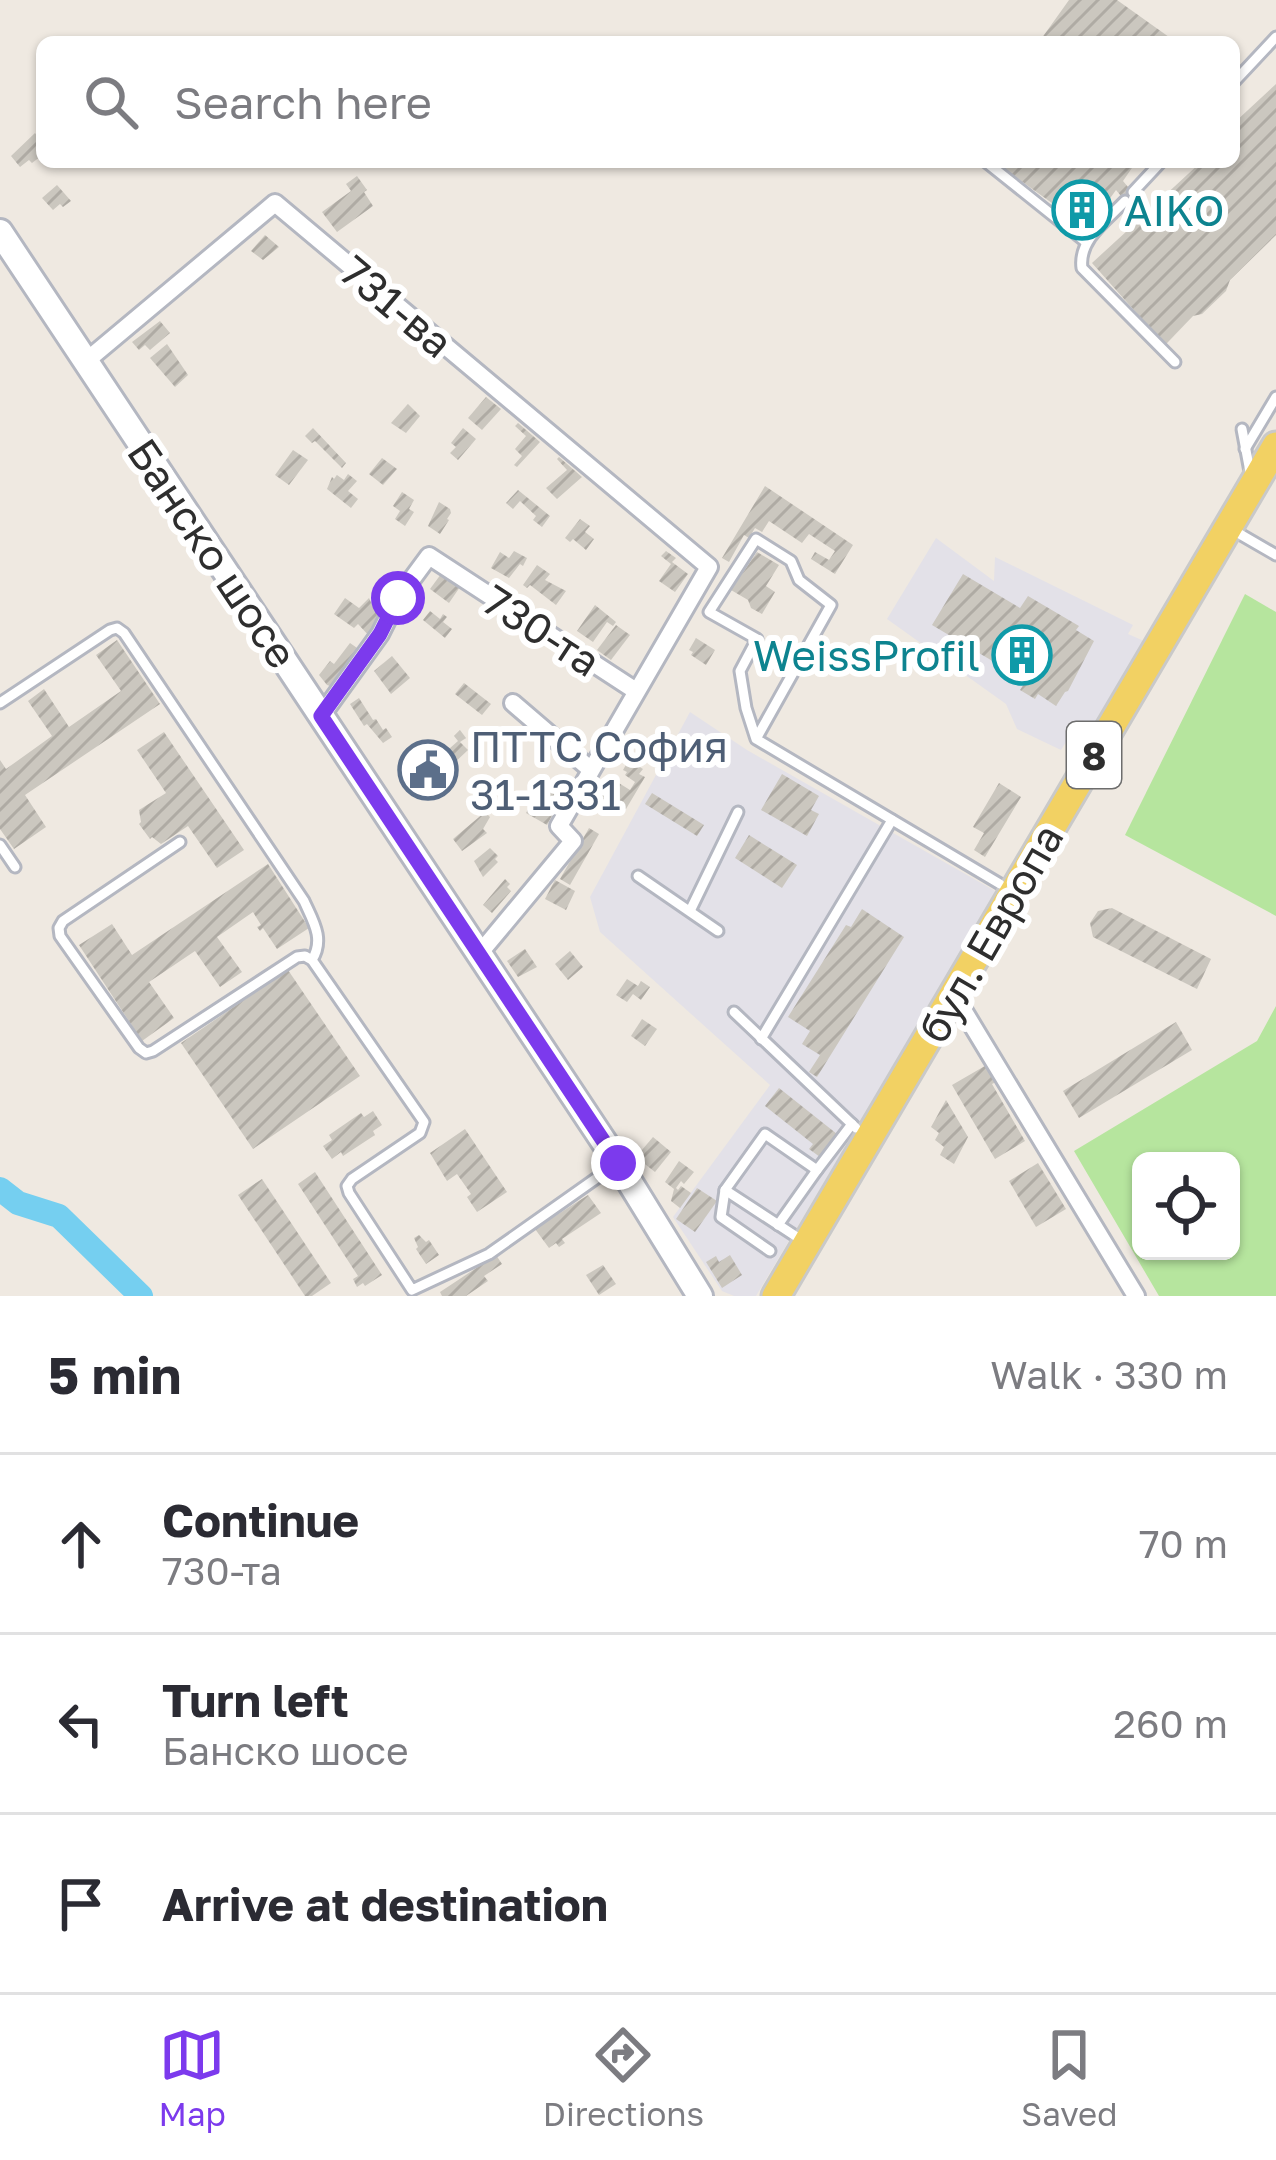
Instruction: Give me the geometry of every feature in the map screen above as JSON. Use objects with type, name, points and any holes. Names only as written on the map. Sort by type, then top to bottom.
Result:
[{"type":"main road","name":"бул. Европа","points":[[776,1296],[808,1244],[860,1132],[1276,446]]},
{"type":"main road","name":"бул. Европа","points":[[793,1296],[1276,468]]},
{"type":"street","name":"731-ва","points":[[86,362],[275,203],[710,566]]},
{"type":"street","name":"Банско шосе","points":[[0,232],[618,1163],[700,1296]]},
{"type":"street","name":"730-та","points":[[321,716],[429,556],[636,692]]},
{"type":"street","points":[[479,954],[574,841],[559,826],[710,566]]},
{"type":"street","points":[[513,703],[590,769]]},
{"type":"street","points":[[960,1006],[1136,1296]]},
{"type":"lane","points":[[1240,76],[1276,37]]},
{"type":"lane","points":[[994,168],[1086,242]]},
{"type":"lane","points":[[1155,168],[1086,242],[1080,255],[1082,268],[1175,362]]},
{"type":"lane","points":[[1245,449],[1276,397]]},
{"type":"lane","points":[[1242,429],[1252,486]]},
{"type":"lane","points":[[1238,532],[1276,555]]},
{"type":"lane","points":[[709,613],[756,539],[791,561],[799,580],[831,605],[756,739]]},
{"type":"lane","points":[[710,566],[729,580]]},
{"type":"lane","points":[[687,605],[757,639],[740,671],[756,739],[1000,884]]},
{"type":"lane","points":[[0,703],[110,630],[124,633],[304,901],[318,930],[312,960]]},
{"type":"lane","points":[[690,911],[738,812]]},
{"type":"lane","points":[[761,1040],[892,820]]},
{"type":"lane","points":[[180,842],[63,921],[61,936],[142,1051],[153,1051],[298,957],[312,960],[424,1122],[420,1133],[347,1186],[412,1290],[489,1255],[618,1163]]},
{"type":"lane","points":[[0,845],[15,867]]},
{"type":"lane","points":[[638,876],[718,931]]},
{"type":"lane","points":[[734,1012],[860,1132],[817,1170],[778,1225]]},
{"type":"lane","points":[[770,1251],[721,1216],[725,1190],[765,1135],[817,1170]]},
{"type":"lane","points":[[725,1190],[808,1244]]},
{"type":"shaded area","points":[[936,538],[994,581],[995,557],[1133,625],[1128,634],[1144,641],[1082,747],[1068,739],[1061,750],[1017,729],[1006,704],[887,619]]},
{"type":"shaded area","points":[[690,712],[747,750],[997,892],[756,1296],[722,1291],[673,1217],[770,1085],[600,932],[590,897]]},
{"type":"green space","points":[[1245,594],[1276,612],[1276,916],[1125,835]]},
{"type":"green space","points":[[1276,1006],[1276,1296],[1159,1296],[1138,1260],[1240,1260],[1240,1152],[1132,1152],[1132,1250],[1074,1151],[1257,1041]]},
{"type":"building","points":[[1069,0],[1117,0],[1168,36],[1043,36]]},
{"type":"building","points":[[1276,84],[1276,235],[1230,280],[1226,291],[1165,345],[1092,263],[1140,219],[1116,190],[1088,229],[1003,168],[1132,168],[1123,181],[1148,211],[1195,168],[1240,168],[1240,117]]},
{"type":"building","points":[[35,133],[36,160],[20,167],[11,156]]},
{"type":"building","points":[[357,176],[373,206],[337,232],[322,212],[351,191],[346,184]]},
{"type":"building","points":[[57,185],[71,201],[53,210],[42,198]]},
{"type":"building","points":[[265,235],[279,247],[263,260],[251,251]]},
{"type":"building","points":[[160,321],[170,333],[150,350],[145,345],[139,350],[132,342]]},
{"type":"building","points":[[167,344],[188,375],[175,387],[150,358]]},
{"type":"building","points":[[486,397],[501,409],[482,430],[468,418]]},
{"type":"building","points":[[408,404],[420,416],[406,433],[391,423]]},
{"type":"building","points":[[518,423],[540,442],[517,467],[522,456],[515,449],[526,436],[515,426]]},
{"type":"building","points":[[313,428],[346,463],[342,468],[305,436]]},
{"type":"building","points":[[463,428],[476,439],[458,460],[450,453],[456,447],[451,443]]},
{"type":"building","points":[[293,450],[308,460],[289,485],[275,475]]},
{"type":"building","points":[[559,457],[582,477],[557,499],[546,488],[567,470]]},
{"type":"building","points":[[382,458],[397,469],[383,485],[369,474]]},
{"type":"building","points":[[348,474],[357,481],[348,491],[358,499],[351,508],[327,489],[332,477],[344,480]]},
{"type":"building","points":[[765,486],[853,545],[835,574],[811,559],[815,552],[829,560],[835,551],[809,534],[802,543],[769,521],[762,532],[755,528],[749,538],[744,535],[729,562],[722,558]]},
{"type":"building","points":[[518,490],[550,516],[542,527],[520,501],[513,509],[506,503]]},
{"type":"building","points":[[402,492],[414,500],[409,509],[414,512],[405,526],[395,519],[400,511],[393,506]]},
{"type":"building","points":[[439,502],[451,513],[440,534],[428,526]]},
{"type":"building","points":[[580,519],[590,526],[585,532],[594,539],[586,550],[565,538]]},
{"type":"building","points":[[514,551],[527,558],[509,578],[491,568],[500,552],[509,558]]},
{"type":"building","points":[[666,551],[688,574],[675,592],[659,581],[671,564],[661,556]]},
{"type":"building","points":[[757,552],[779,565],[766,586],[775,592],[762,614],[731,590]]},
{"type":"building","points":[[537,565],[550,574],[545,580],[566,591],[556,605],[530,585],[523,585]]},
{"type":"building","points":[[441,574],[460,587],[449,603],[430,589]]},
{"type":"building","name":"WeissProfil","points":[[963,574],[1020,608],[1028,596],[1079,626],[1076,630],[1094,641],[1056,706],[1038,694],[1035,699],[1020,690],[1026,681],[932,625]]},
{"type":"building","points":[[345,598],[359,608],[369,598],[379,619],[371,638],[358,624],[354,628],[334,614]]},
{"type":"building","points":[[595,605],[616,622],[613,626],[607,622],[593,642],[577,631]]},
{"type":"building","points":[[430,611],[440,619],[443,614],[447,617],[443,622],[452,629],[445,638],[423,620]]},
{"type":"building","points":[[616,625],[630,635],[611,660],[597,650]]},
{"type":"building","points":[[696,638],[715,650],[706,665],[689,650]]},
{"type":"building","points":[[117,640],[160,704],[25,795],[46,827],[14,849],[0,829],[0,760],[6,769],[52,736],[28,701],[44,689],[69,727],[121,691],[96,655]]},
{"type":"building","points":[[350,643],[360,650],[327,685],[319,675]]},
{"type":"building","points":[[392,656],[410,678],[391,694],[374,671]]},
{"type":"building","points":[[464,683],[491,704],[482,715],[455,694]]},
{"type":"building","points":[[359,698],[392,737],[383,743],[364,726],[350,704]]},
{"type":"building","points":[[460,730],[466,738],[460,742],[468,750],[451,766],[441,756],[458,741],[454,736]]},
{"type":"building","points":[[164,732],[244,850],[217,868],[188,826],[161,844],[150,839],[139,824],[139,810],[166,793],[137,750]]},
{"type":"building","points":[[636,752],[640,755],[635,764],[645,777],[626,809],[617,799],[609,802],[594,794],[602,779],[630,790],[635,782],[623,770]]},
{"type":"building","points":[[782,774],[819,796],[811,810],[819,814],[807,836],[761,810]]},
{"type":"building","points":[[542,783],[563,795],[547,825],[526,813]]},
{"type":"building","points":[[999,783],[1021,797],[985,857],[974,850],[984,833],[973,827]]},
{"type":"building","points":[[652,793],[704,825],[697,836],[645,804]]},
{"type":"building","points":[[485,812],[490,817],[483,829],[487,833],[462,851],[453,839]]},
{"type":"building","points":[[589,828],[599,834],[570,885],[560,879]]},
{"type":"building","points":[[749,835],[797,865],[782,888],[735,858]]},
{"type":"building","points":[[490,848],[498,862],[483,877],[474,861]]},
{"type":"building","points":[[268,864],[309,928],[277,949],[263,928],[257,927],[261,925],[253,912],[217,937],[242,972],[220,987],[195,951],[149,982],[174,1018],[142,1041],[79,945],[112,924],[132,955]]},
{"type":"building","points":[[505,879],[511,891],[492,913],[483,905]]},
{"type":"building","points":[[555,880],[575,891],[566,910],[545,899]]},
{"type":"building","points":[[1112,908],[1211,959],[1197,989],[1093,937],[1090,923],[1098,911]]},
{"type":"building","points":[[862,909],[904,937],[817,1077],[809,1072],[820,1055],[802,1044],[810,1031],[788,1017],[846,925],[851,927]]},
{"type":"building","points":[[525,949],[537,967],[518,977],[507,961]]},
{"type":"building","points":[[570,951],[583,967],[568,980],[555,964]]},
{"type":"building","points":[[288,970],[360,1076],[253,1149],[181,1043]]},
{"type":"building","points":[[627,979],[650,987],[641,1000],[633,994],[627,1002],[616,995]]},
{"type":"building","points":[[642,1019],[657,1029],[645,1046],[631,1036]]},
{"type":"building","points":[[1176,1022],[1192,1050],[1079,1118],[1063,1091]]},
{"type":"building","points":[[990,1063],[1000,1080],[992,1084],[1025,1141],[995,1159],[952,1085]]},
{"type":"building","points":[[779,1088],[837,1134],[820,1157],[809,1149],[813,1144],[765,1106]]},
{"type":"building","points":[[946,1100],[968,1137],[954,1164],[940,1155],[944,1147],[935,1140],[939,1133],[931,1127]]},
{"type":"building","points":[[373,1111],[382,1125],[373,1131],[375,1135],[332,1159],[323,1146],[332,1140],[329,1135],[361,1113],[364,1117]]},
{"type":"building","points":[[465,1129],[507,1192],[477,1212],[457,1174],[447,1181],[430,1153]]},
{"type":"building","points":[[653,1137],[671,1152],[655,1172],[636,1157]]},
{"type":"building","points":[[679,1161],[694,1172],[676,1188],[691,1193],[680,1208],[671,1201],[674,1189],[665,1182]]},
{"type":"building","points":[[1038,1163],[1066,1209],[1036,1227],[1009,1181]]},
{"type":"building","points":[[315,1172],[382,1275],[365,1286],[357,1287],[353,1279],[358,1276],[298,1184]]},
{"type":"building","points":[[262,1179],[331,1283],[312,1296],[305,1296],[238,1195]]},
{"type":"building","points":[[697,1188],[717,1201],[695,1232],[676,1219]]},
{"type":"building","points":[[588,1195],[601,1213],[562,1239],[565,1243],[549,1248],[535,1229]]},
{"type":"building","points":[[419,1235],[439,1255],[426,1264],[416,1249],[414,1238]]},
{"type":"building","points":[[496,1255],[502,1264],[484,1276],[488,1281],[466,1296],[442,1296],[440,1292]]},
{"type":"building","points":[[730,1255],[742,1275],[722,1288],[706,1262],[716,1256],[719,1262]]},
{"type":"building","points":[[603,1265],[616,1284],[599,1295],[586,1275]]},
{"type":"waterway","points":[[0,1189],[18,1203],[59,1216],[141,1296]]},
{"type":"place","name":"AIKO","points":[[1082,210]]},
{"type":"place","name":"WeissProfil","points":[[1022,655]]},
{"type":"place","name":"ПТТС София 31-1331","points":[[428,770]]},
{"type":"route","points":[[398,598],[380,634],[321,716],[618,1163]]}]
